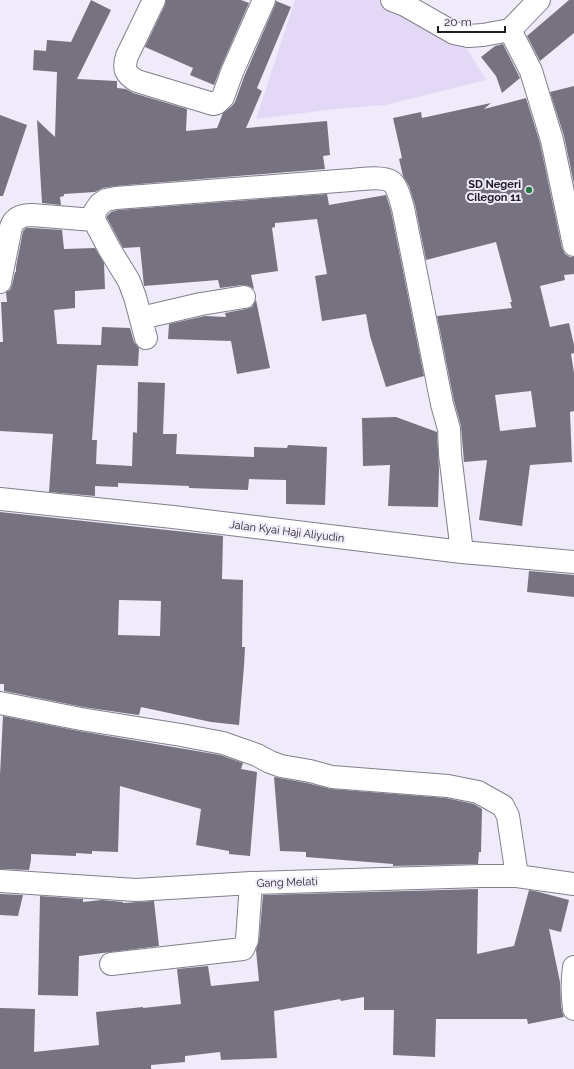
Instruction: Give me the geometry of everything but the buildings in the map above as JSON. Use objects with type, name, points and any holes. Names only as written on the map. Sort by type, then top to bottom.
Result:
[{"type":"street","points":[[154,0],[128,56],[125,64],[126,71],[130,77],[137,81],[214,104],[217,103],[222,97],[264,0]]},
{"type":"street","points":[[392,0],[405,5],[454,33],[468,36],[510,30],[539,0]]},
{"type":"street","points":[[510,30],[531,71],[552,140],[574,244]]},
{"type":"street","points":[[244,297],[201,304],[143,328],[135,296],[129,281],[94,220],[95,211],[100,204],[106,200],[116,198],[350,180],[383,179],[392,182],[398,192],[403,208],[442,404],[449,429],[450,454],[462,552]]},
{"type":"street","points":[[0,282],[11,228],[13,222],[18,218],[24,215],[32,215],[94,220]]},
{"type":"street","name":"Jalan Kyai Haji Aliyudin","points":[[0,499],[172,517],[462,552],[574,562]]},
{"type":"street","points":[[0,703],[81,719],[223,743],[257,755],[281,766],[310,771],[332,777],[448,786],[478,792],[503,806],[508,816],[517,876]]},
{"type":"street","name":"Gang Melati","points":[[0,881],[136,890],[251,883],[473,876],[517,876],[574,884]]},
{"type":"street","points":[[111,964],[243,949],[247,940],[251,883]]},
{"type":"street","points":[[574,966],[572,982],[574,1009]]},
{"type":"shaded area","points":[[295,0],[397,0],[448,19],[486,80],[385,105],[335,109],[256,119]]},
{"type":"place","name":"SD Negeri Cilegon 11","points":[[529,190]]}]
